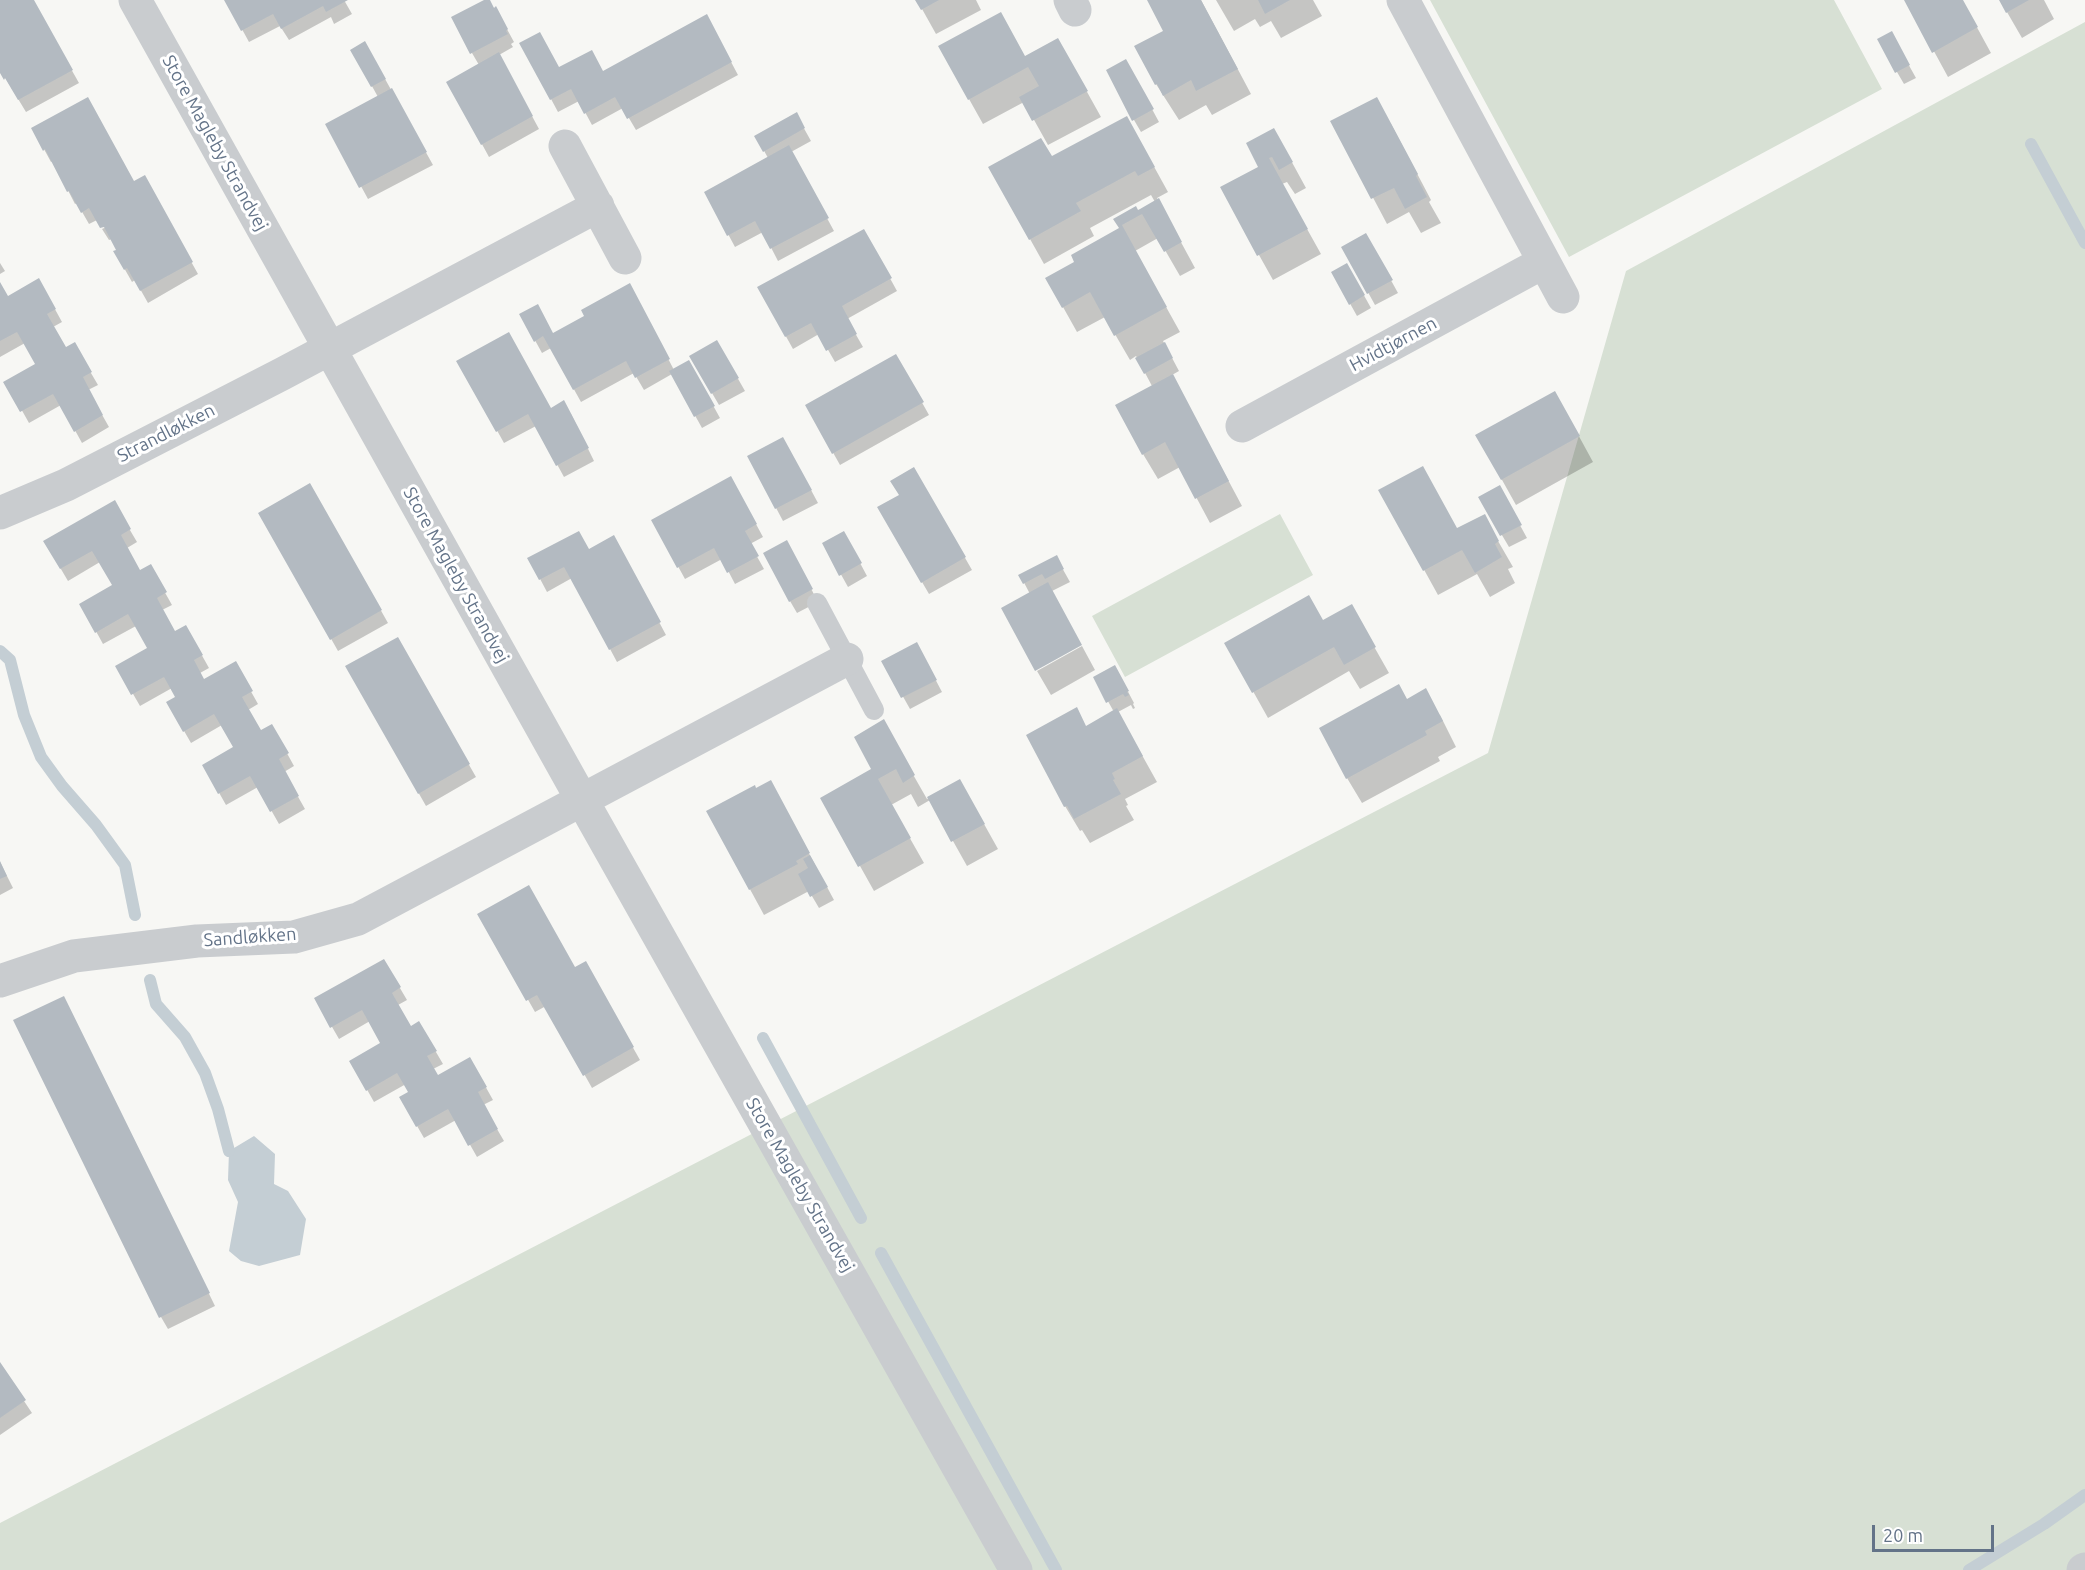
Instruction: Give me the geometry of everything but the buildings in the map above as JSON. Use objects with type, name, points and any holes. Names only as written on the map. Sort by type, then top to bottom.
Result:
[{"type":"street","name":"Store Magleby Strandvej","points":[[135,0],[1016,1570]]},
{"type":"street","points":[[1402,0],[1563,297]]},
{"type":"street","points":[[565,146],[625,258]]},
{"type":"street","points":[[330,350],[598,206]]},
{"type":"street","name":"Hvidtjørnen","points":[[1242,426],[1544,262]]},
{"type":"street","name":"Strandløkken","points":[[0,513],[66,484],[330,350]]},
{"type":"street","points":[[582,800],[847,659]]},
{"type":"street","name":"Sandløkken","points":[[0,981],[74,956],[197,941],[294,937],[358,919],[582,800]]},
{"type":"lane","points":[[817,603],[874,710]]},
{"type":"shaded area","points":[[1430,0],[1834,0],[1882,89],[1569,257]]},
{"type":"shaded area","points":[[2085,22],[2085,1570],[0,1570],[0,1523],[1488,753],[1626,271]]},
{"type":"shaded area","points":[[1280,514],[1313,575],[1125,677],[1092,616]]},
{"type":"shaded area","points":[[254,1136],[275,1154],[274,1184],[288,1191],[306,1219],[300,1255],[259,1266],[241,1261],[229,1251],[238,1202],[228,1180],[229,1151]]},
{"type":"waterway","points":[[2031,144],[2085,243]]},
{"type":"waterway","points":[[0,651],[10,660],[24,715],[41,757],[125,865],[135,915]]},
{"type":"waterway","points":[[150,980],[156,1004],[185,1037],[205,1073],[218,1109],[229,1151]]},
{"type":"waterway","points":[[763,1038],[861,1218]]},
{"type":"waterway","points":[[881,1253],[1056,1570]]},
{"type":"waterway","points":[[1969,1570],[2044,1524],[2085,1495]]}]
